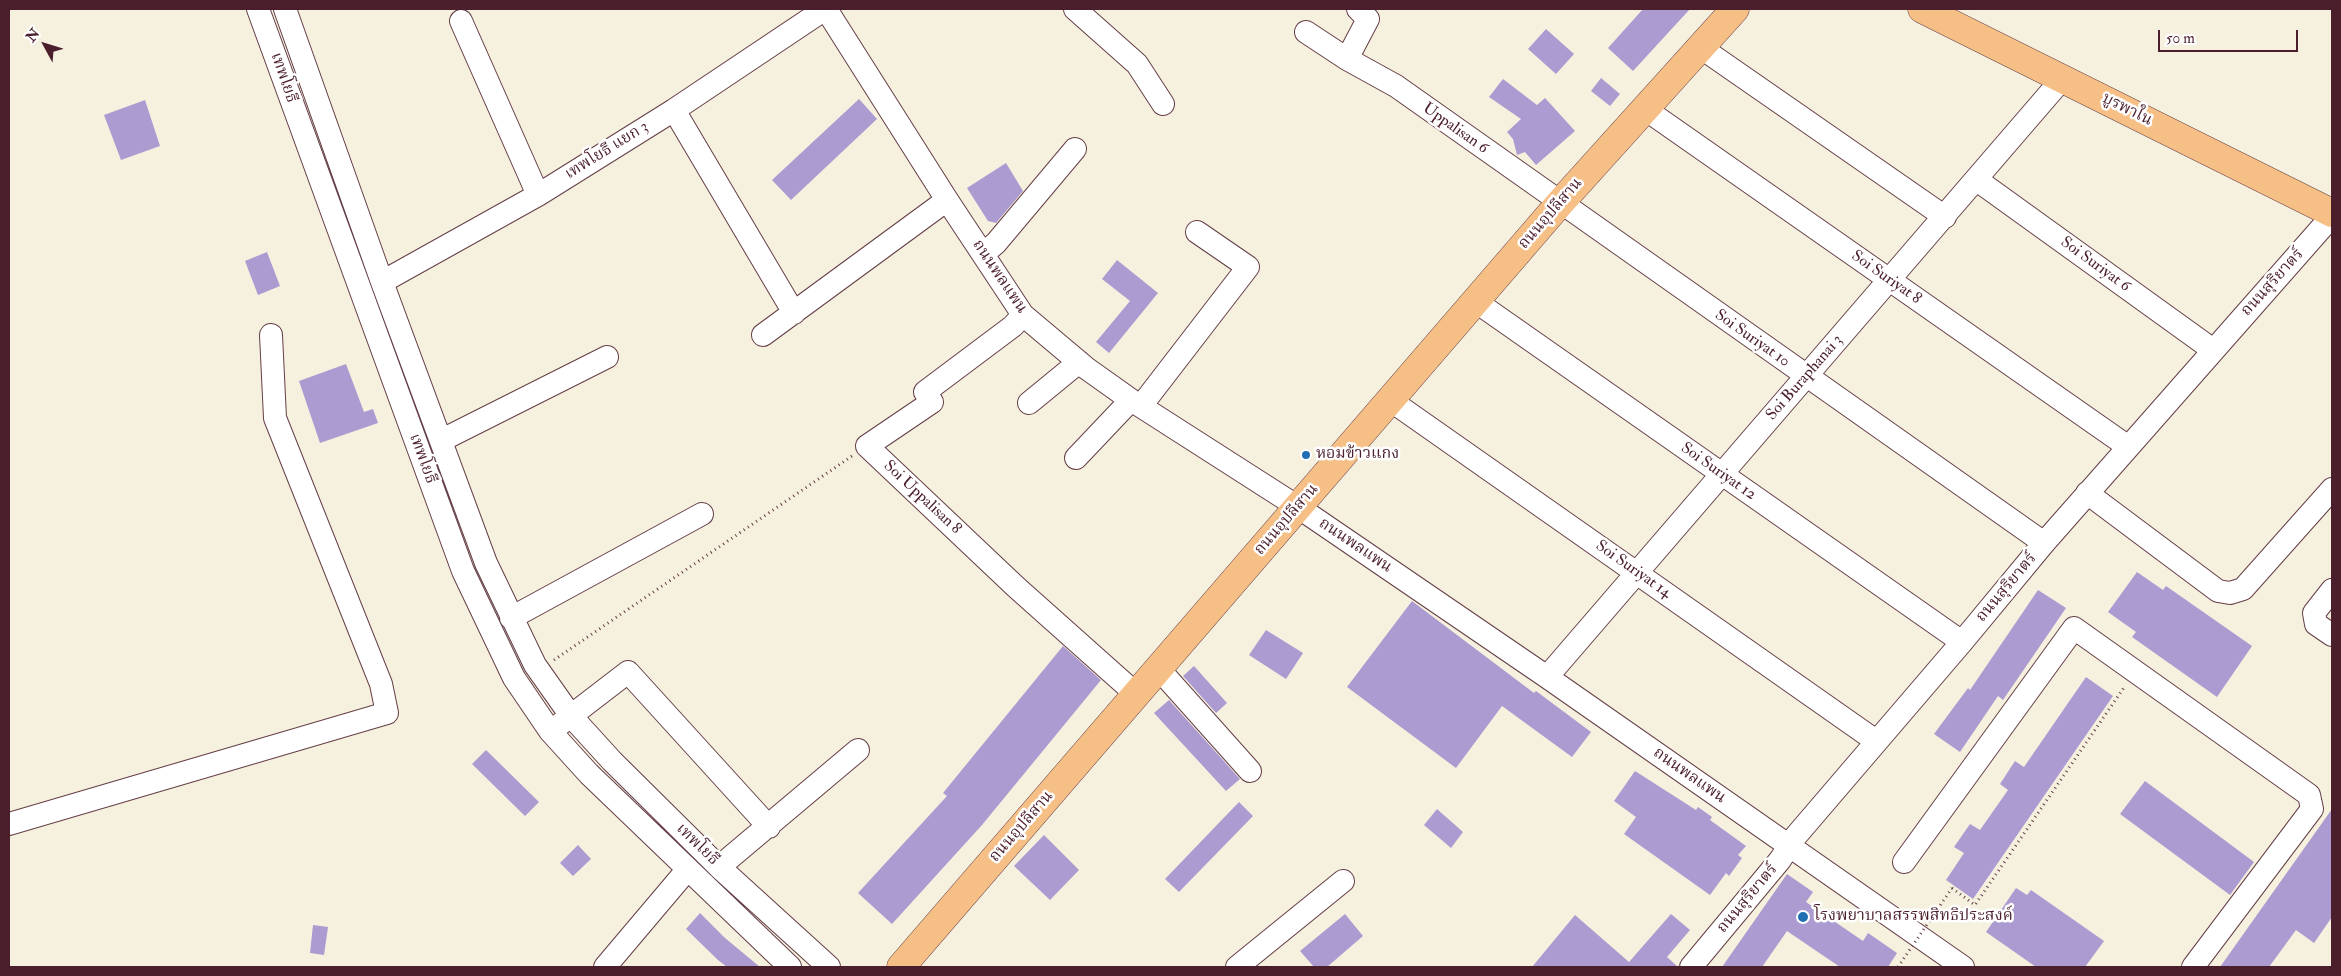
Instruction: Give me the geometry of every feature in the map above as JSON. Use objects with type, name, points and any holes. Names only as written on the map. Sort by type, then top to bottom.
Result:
[{"type":"main road","name":"ถนนอุปลีสาน","points":[[901,967],[1560,203],[1735,9]]},
{"type":"main road","name":"บูรพาใน","points":[[1922,9],[2063,78],[2332,215]]},
{"type":"street","name":"เทพโยธี","points":[[258,9],[463,571],[514,678],[550,731],[589,774],[790,967]]},
{"type":"street","name":"เทพโยธี","points":[[285,9],[382,282],[442,440],[486,564],[511,618],[539,670],[571,716],[612,761],[719,867],[829,967]]},
{"type":"street","name":"เทพโยธี แยก 3","points":[[382,282],[538,195],[674,110],[826,9]]},
{"type":"street","name":"ถนนพลแพน","points":[[826,9],[946,200],[1023,315],[1078,362],[1136,403],[1298,507],[1547,677],[1963,967]]},
{"type":"street","points":[[1075,9],[1138,64],[1163,104]]},
{"type":"street","points":[[1347,59],[1368,19],[1358,9]]},
{"type":"street","points":[[461,21],[538,195]]},
{"type":"street","name":"Uppalisan 6","points":[[1306,32],[1347,59],[1396,86],[1560,203]]},
{"type":"street","points":[[1700,47],[1944,217]]},
{"type":"street","name":"Soi Buraphanai 3","points":[[1547,677],[2063,78]]},
{"type":"street","name":"Soi Suriyat 8","points":[[1645,109],[1888,281],[2127,446]]},
{"type":"street","points":[[674,110],[794,313]]},
{"type":"street","points":[[983,254],[996,243],[1075,149]]},
{"type":"street","points":[[317,175],[341,167]]},
{"type":"street","name":"Soi Suriyat 6","points":[[1977,180],[2213,350]]},
{"type":"street","points":[[763,335],[946,200]]},
{"type":"street","name":"Soi Suriyat 10","points":[[1560,203],[1806,378],[2044,543]]},
{"type":"street","name":"ถนนสุริยาตร์","points":[[1691,967],[1780,860],[1788,846],[2044,543],[2127,446],[2332,215]]},
{"type":"street","points":[[1076,458],[1136,403],[1248,267],[1197,232]]},
{"type":"street","name":"Soi Suriyat 12","points":[[1475,301],[1962,642]]},
{"type":"street","name":"Soi Uppalisan 8","points":[[1023,315],[1013,326],[925,392],[932,402],[867,446],[1016,587],[1136,694]]},
{"type":"street","points":[[9,824],[387,713],[381,684],[275,418],[271,335]]},
{"type":"street","points":[[442,440],[608,357]]},
{"type":"street","points":[[1029,403],[1078,362]]},
{"type":"street","name":"Soi Suriyat 14","points":[[1390,400],[1876,741]]},
{"type":"street","points":[[2087,493],[2218,591],[2230,593],[2244,589],[2332,489]]},
{"type":"street","points":[[511,618],[702,514]]},
{"type":"street","points":[[2332,590],[2314,613],[2316,624],[2332,636]]},
{"type":"street","points":[[1904,862],[2074,628],[2309,795],[2312,809],[2193,967]]},
{"type":"street","points":[[1158,668],[1250,771]]},
{"type":"street","points":[[550,731],[628,672],[769,827]]},
{"type":"street","points":[[719,867],[769,827],[858,750]]},
{"type":"street","points":[[605,967],[687,870]]},
{"type":"street","points":[[1237,967],[1343,881]]},
{"type":"path","points":[[539,670],[867,446]]},
{"type":"path","points":[[1898,967],[1952,888],[1975,905],[2135,671]]},
{"type":"building","points":[[1643,9],[1690,9],[1633,71],[1608,48]]},
{"type":"building","points":[[1546,29],[1574,54],[1556,74],[1528,49]]},
{"type":"building","points":[[1601,78],[1620,94],[1610,106],[1591,91]]},
{"type":"building","points":[[1503,79],[1537,105],[1545,98],[1575,131],[1536,165],[1525,152],[1517,155],[1513,139],[1507,132],[1521,119],[1489,97]]},
{"type":"building","points":[[859,99],[877,119],[791,200],[772,180]]},
{"type":"building","points":[[145,100],[160,146],[121,160],[104,115]]},
{"type":"building","points":[[1006,163],[1023,191],[996,223],[988,221],[967,188]]},
{"type":"building","points":[[267,252],[280,286],[258,295],[245,261]]},
{"type":"building","points":[[1117,260],[1158,293],[1109,353],[1096,342],[1130,301],[1102,279]]},
{"type":"building","points":[[346,364],[364,412],[373,409],[378,423],[320,443],[299,381]]},
{"type":"building","points":[[2137,572],[2163,590],[2166,586],[2252,646],[2217,697],[2132,637],[2136,632],[2108,612]]},
{"type":"building","points":[[2038,590],[2066,608],[2003,700],[1998,696],[1960,752],[1934,734],[1968,688],[1970,690]]},
{"type":"building","points":[[1412,601],[1534,693],[1536,691],[1591,732],[1572,757],[1502,706],[1456,768],[1347,687]]},
{"type":"building","points":[[1266,630],[1303,653],[1286,679],[1249,655]]},
{"type":"building","points":[[1063,646],[1101,680],[982,825],[892,924],[858,893],[947,796],[943,793]]},
{"type":"building","points":[[1194,666],[1227,703],[1216,713],[1183,676]]},
{"type":"building","points":[[2086,677],[2113,696],[1973,899],[1946,880],[1964,853],[1954,847],[1970,824],[1980,830],[2008,790],[2000,784],[2015,761],[2024,767]]},
{"type":"building","points":[[1169,700],[1240,779],[1226,791],[1154,713]]},
{"type":"building","points":[[486,750],[539,802],[525,816],[472,764]]},
{"type":"building","points":[[1635,771],[1696,810],[1698,807],[1712,817],[1710,820],[1746,846],[1738,855],[1742,858],[1729,876],[1726,873],[1710,895],[1624,834],[1636,817],[1614,801]]},
{"type":"building","points":[[2145,781],[2254,862],[2230,895],[2120,814]]},
{"type":"building","points":[[1239,802],[1253,816],[1179,892],[1165,879]]},
{"type":"building","points":[[1437,809],[1463,832],[1451,848],[1424,825]]},
{"type":"building","points":[[2332,809],[2332,917],[2314,943],[2296,930],[2269,967],[2220,967]]},
{"type":"building","points":[[1044,835],[1079,870],[1050,900],[1014,866]]},
{"type":"building","points":[[578,845],[591,859],[573,876],[560,863]]},
{"type":"building","points":[[1787,874],[1813,892],[1806,902],[1863,941],[1868,933],[1897,953],[1888,967],[1840,967],[1787,931],[1762,967],[1722,967]]},
{"type":"building","points":[[2016,888],[2027,895],[2031,890],[2104,941],[2085,967],[2036,967],[1986,932]]},
{"type":"building","points":[[700,913],[725,938],[760,967],[727,967],[718,960],[686,929]]},
{"type":"building","points":[[1345,914],[1363,936],[1327,967],[1314,967],[1300,951]]},
{"type":"building","points":[[1671,914],[1690,930],[1667,957],[1678,967],[1532,967],[1575,915],[1629,962]]},
{"type":"building","points":[[313,925],[328,927],[324,955],[310,953]]},
{"type":"place","name":"หอมข้าวแกง","points":[[1306,455]]},
{"type":"place","name":"โรงพยาบาลสรรพสิทธิประสงค์","points":[[1803,917]]}]
